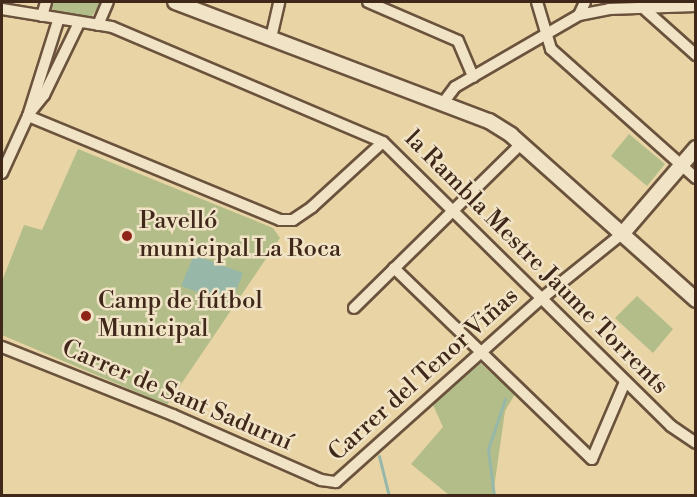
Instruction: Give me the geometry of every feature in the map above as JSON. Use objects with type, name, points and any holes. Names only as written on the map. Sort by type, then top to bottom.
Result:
[{"type":"street","points":[[42,16],[46,2]]},
{"type":"street","points":[[98,25],[108,2]]},
{"type":"street","points":[[175,2],[489,121],[521,144],[623,232],[696,300]]},
{"type":"street","points":[[271,38],[279,2]]},
{"type":"street","points":[[368,2],[458,41],[472,77]]},
{"type":"street","points":[[537,2],[551,50],[696,178]]},
{"type":"street","points":[[579,15],[585,2]]},
{"type":"street","points":[[443,103],[455,87],[547,37],[579,15],[642,5],[696,6]]},
{"type":"street","points":[[642,5],[696,55]]},
{"type":"street","name":"la Rambla Mestre Jaume Torrents","points":[[2,9],[58,21],[112,27],[383,142],[625,382],[671,426],[696,443]]},
{"type":"street","points":[[2,173],[27,116],[58,21]]},
{"type":"street","points":[[27,116],[44,95],[79,23]]},
{"type":"street","points":[[27,116],[280,220],[293,220],[383,142]]},
{"type":"street","points":[[354,308],[521,144]]},
{"type":"street","points":[[623,232],[696,148]]},
{"type":"street","name":"Carrer del Tenor Viñas","points":[[336,482],[541,299],[623,232]]},
{"type":"street","points":[[394,268],[592,459],[625,382]]},
{"type":"street","name":"Carrer de Sant Sadurní","points":[[2,347],[173,415],[321,480],[336,482]]},
{"type":"green space","points":[[52,2],[103,2],[91,17],[54,11],[50,7]]},
{"type":"green space","points":[[629,134],[665,164],[647,186],[611,156]]},
{"type":"green space","points":[[78,149],[273,228],[280,238],[167,405],[2,335],[2,281],[24,225],[42,230]]},
{"type":"green space","points":[[637,296],[673,329],[653,353],[615,318]]},
{"type":"green space","points":[[480,363],[515,394],[505,411],[493,495],[449,495],[411,464],[443,427],[433,405]]},
{"type":"shaded area","points":[[194,255],[243,273],[231,304],[181,286]]},
{"type":"waterway","points":[[494,496],[488,449],[505,399]]},
{"type":"waterway","points":[[379,456],[389,496]]},
{"type":"place","name":"Pavelló municipal La Roca","points":[[127,236]]},
{"type":"place","name":"Camp de fútbol Municipal","points":[[86,316]]}]
